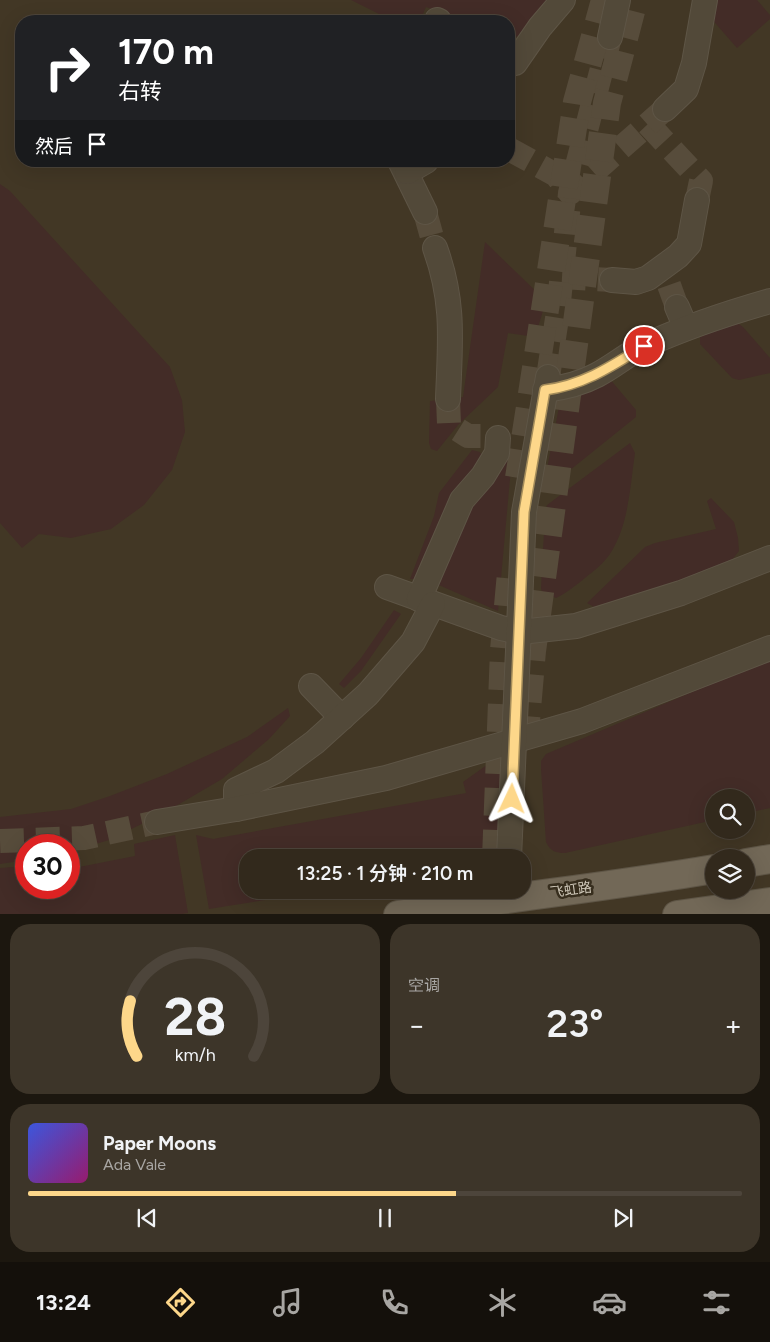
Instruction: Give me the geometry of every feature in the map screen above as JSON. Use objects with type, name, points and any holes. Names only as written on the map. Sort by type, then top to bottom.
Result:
[{"type":"main road","points":[[755,862],[770,860]]},
{"type":"main road","name":"飞虹路","points":[[531,899],[555,904],[705,871]]},
{"type":"main road","name":"飞虹路","points":[[398,914],[459,910],[493,899]]},
{"type":"main road","points":[[677,914],[770,902]]},
{"type":"street","points":[[516,55],[563,0]]},
{"type":"street","points":[[610,36],[618,0]]},
{"type":"street","points":[[666,109],[686,88],[694,63],[704,0]]},
{"type":"street","points":[[412,167],[425,212]]},
{"type":"street","points":[[612,280],[636,282],[667,275],[678,256],[689,244],[697,200]]},
{"type":"street","points":[[435,248],[443,269],[449,295],[451,322],[448,399]]},
{"type":"street","points":[[509,849],[524,512],[546,383],[559,388],[595,376],[644,346],[686,328],[736,310],[770,301]]},
{"type":"street","points":[[677,307],[686,328]]},
{"type":"street","points":[[236,809],[236,790],[276,771],[315,742],[368,694],[413,642],[462,500],[483,476],[497,453],[490,437],[536,442]]},
{"type":"street","points":[[388,587],[501,628],[520,632],[576,626],[681,593],[770,558]]},
{"type":"street","points":[[157,822],[236,809],[386,778],[582,720],[770,648]]},
{"type":"street","points":[[311,686],[342,718]]},
{"type":"shaded area","points":[[351,0],[553,0],[522,36],[515,37],[515,15],[448,15],[426,7],[423,15],[381,15]]},
{"type":"shaded area","points":[[695,0],[757,0],[770,15],[770,19],[737,48]]},
{"type":"shaded area","points":[[0,184],[10,191],[170,367],[182,400],[185,432],[172,470],[144,505],[111,529],[71,538],[39,534],[22,548],[0,523]]},
{"type":"shaded area","points":[[485,242],[546,301],[535,337],[508,333],[498,387],[458,425],[437,451],[431,449],[429,443],[430,401],[463,397]]},
{"type":"shaded area","points":[[736,322],[743,327],[770,358],[770,373],[739,380],[732,378],[700,344],[700,337]]},
{"type":"shaded area","points":[[609,378],[636,410],[636,417],[559,479],[546,474],[559,407],[598,382]]},
{"type":"shaded area","points":[[630,443],[635,453],[628,505],[621,531],[610,554],[595,570],[560,596],[556,598],[542,592],[547,505]]},
{"type":"shaded area","points":[[472,450],[480,452],[482,457],[418,579],[410,579],[434,516],[439,493]]},
{"type":"shaded area","points":[[507,455],[512,457],[498,611],[432,582],[449,539]]},
{"type":"shaded area","points":[[711,498],[734,522],[739,551],[732,560],[720,568],[594,607],[587,603],[645,547],[716,529],[707,501]]},
{"type":"shaded area","points":[[394,610],[401,614],[361,671],[344,688],[339,684],[361,658]]},
{"type":"shaded area","points":[[770,659],[770,808],[755,811],[755,789],[705,789],[705,822],[565,853],[556,852],[549,848],[546,842],[541,761],[546,754]]},
{"type":"shaded area","points":[[288,708],[290,716],[269,739],[222,779],[164,813],[109,840],[80,849],[80,834],[15,834],[15,862],[0,864],[0,817],[71,809],[167,774],[247,737]]},
{"type":"shaded area","points":[[491,762],[507,771],[503,849],[239,849],[239,899],[272,899],[209,909],[196,835],[213,839],[466,793],[463,782]]},
{"type":"shaded area","points":[[175,835],[188,913],[0,914],[0,868],[15,867],[15,899],[80,899],[80,867],[135,856],[134,844]]},
{"type":"tunnel","points":[[519,478],[577,102],[605,0]]},
{"type":"tunnel","points":[[524,744],[532,651],[607,103],[634,0]]},
{"type":"tunnel","points":[[548,377],[558,312],[570,193],[610,37]]},
{"type":"tunnel","points":[[515,152],[556,175],[570,193],[665,109]]},
{"type":"tunnel","points":[[648,124],[701,181],[697,200]]},
{"type":"tunnel","points":[[425,212],[435,248]]},
{"type":"tunnel","points":[[562,277],[612,280]]},
{"type":"tunnel","points":[[669,285],[677,307]]},
{"type":"tunnel","points":[[448,399],[449,424],[468,436],[483,436]]},
{"type":"tunnel","points":[[496,849],[504,650],[511,573]]},
{"type":"tunnel","points":[[0,841],[84,838],[157,822]]},
{"type":"route","points":[[512,799],[524,512],[545,390],[559,388],[595,376],[644,346]]}]
